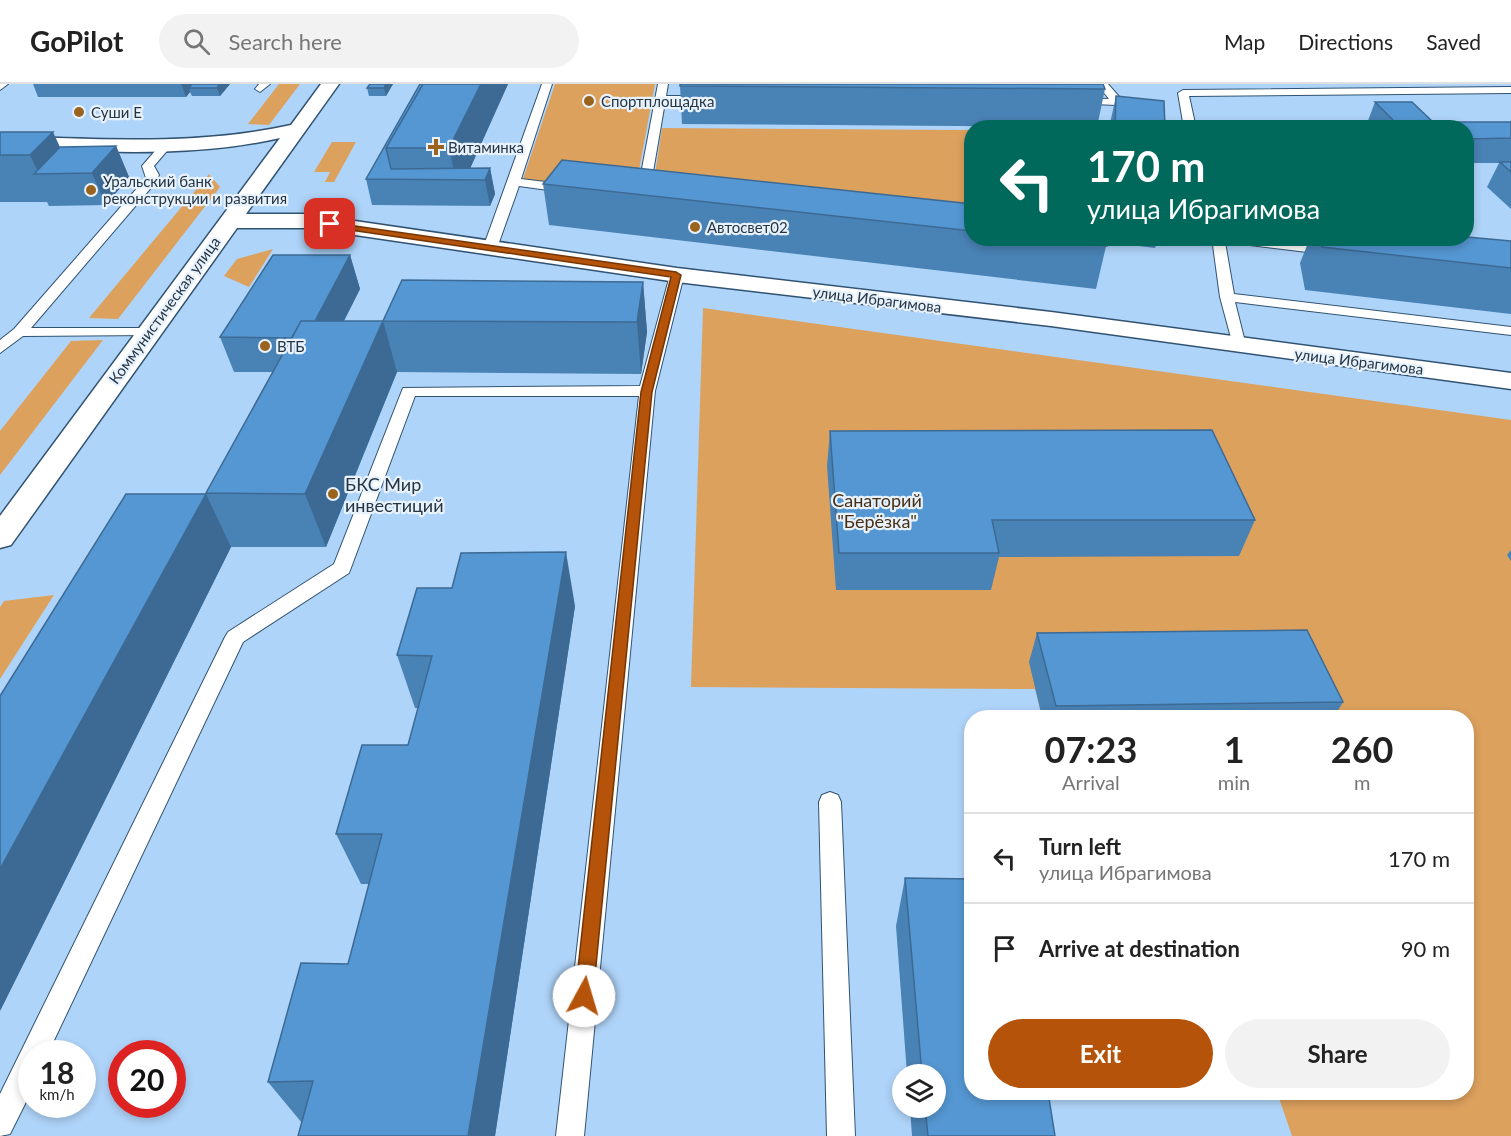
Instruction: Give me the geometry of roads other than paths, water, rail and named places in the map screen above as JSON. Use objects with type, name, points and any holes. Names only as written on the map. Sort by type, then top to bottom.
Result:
[{"type":"main road","name":"Коммунистическая улица","points":[[0,538],[228,221],[274,190],[297,129],[330,84]]},
{"type":"main road","points":[[0,142],[221,145],[265,138],[297,129]]},
{"type":"main road","points":[[221,145],[239,154],[307,221]]},
{"type":"main road","name":"улица Ибрагимова","points":[[228,221],[307,221],[676,275],[1040,318],[1511,381]]},
{"type":"lane","points":[[490,248],[547,84]]},
{"type":"lane","points":[[642,197],[663,84]]},
{"type":"lane","points":[[1102,84],[1118,102]]},
{"type":"lane","points":[[1188,120],[1182,93],[1511,90]]},
{"type":"lane","points":[[661,99],[720,99]]},
{"type":"lane","points":[[1059,101],[1118,102],[1157,120]]},
{"type":"lane","points":[[0,348],[19,332],[152,179],[153,175],[148,170],[148,166],[166,145]]},
{"type":"lane","points":[[513,182],[584,190]]},
{"type":"lane","points":[[1219,246],[1227,297],[1239,345]]},
{"type":"lane","points":[[1294,246],[1345,252]]},
{"type":"lane","points":[[570,1136],[646,392],[676,275]]},
{"type":"lane","points":[[1227,297],[1511,331]]},
{"type":"lane","points":[[19,332],[147,332]]},
{"type":"lane","points":[[40,1040],[235,637],[342,568],[409,391],[646,392]]},
{"type":"lane","points":[[830,802],[841,1136]]},
{"type":"lane","points":[[0,1124],[18,1087]]},
{"type":"place","name":"Спортплощадка","points":[[589,101]]},
{"type":"place","name":"Суши Е","points":[[79,112]]},
{"type":"place","name":"Витаминка","points":[[436,147]]},
{"type":"place","name":"Уральский банк реконструкции и развития","points":[[91,190]]},
{"type":"place","name":"Автосвет02","points":[[695,227]]},
{"type":"place","name":"ВТБ","points":[[265,346]]},
{"type":"place","name":"БКС Мир инвестиций","points":[[333,494]]},
{"type":"park label","name":"Санаторий \"Берёзка\"","points":[[877,510]]}]
